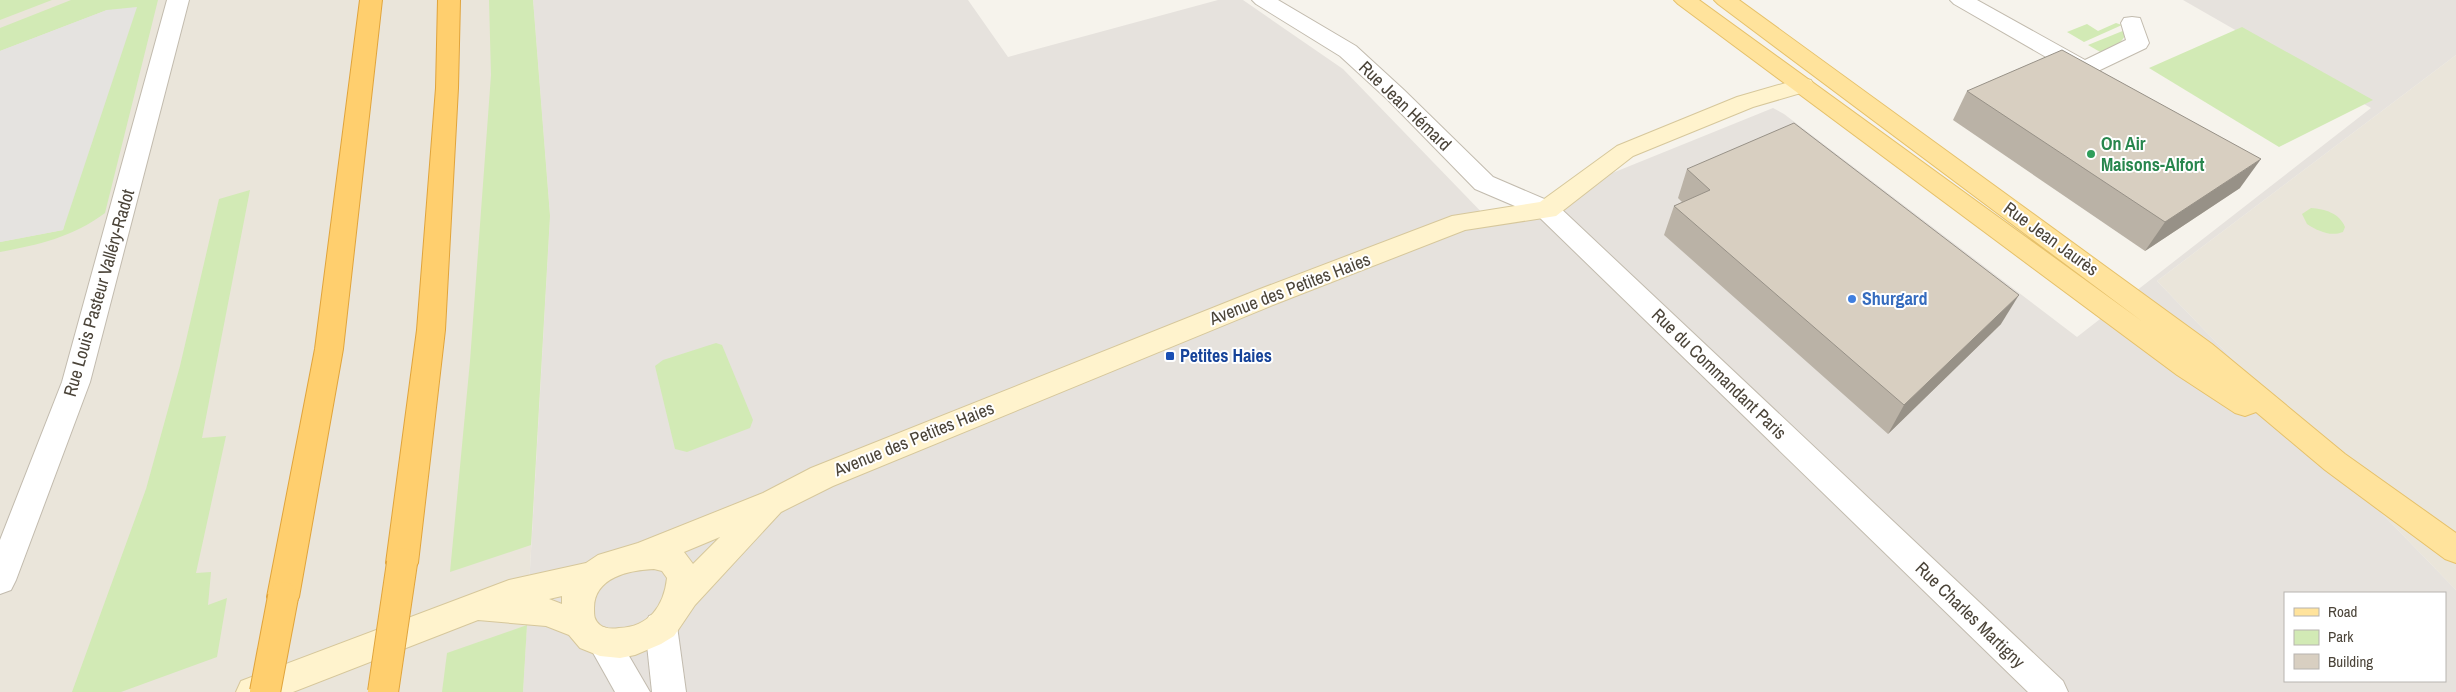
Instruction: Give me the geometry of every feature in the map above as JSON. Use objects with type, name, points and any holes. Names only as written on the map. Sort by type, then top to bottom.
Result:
[{"type":"highway","points":[[265,692],[329,349],[371,0]]},
{"type":"highway","points":[[383,692],[402,564],[431,330],[447,88],[449,0]]},
{"type":"main road","name":"Rue Jean Jaurès","points":[[1685,0],[2187,368],[2335,462],[2456,550]]},
{"type":"main road","name":"Rue Jean Jaurès","points":[[1725,0],[2202,351],[2335,462]]},
{"type":"main road","points":[[1803,85],[1829,76]]},
{"type":"street","name":"Rue Louis Pasteur Valléry-Radot","points":[[0,580],[76,382],[178,0]]},
{"type":"street","name":"Rue Jean Hémard","points":[[1263,0],[1348,51],[1396,95],[1484,183],[1547,210]]},
{"type":"street","points":[[1961,0],[2110,84]]},
{"type":"street","points":[[2085,70],[2138,43],[2132,23]]},
{"type":"street","name":"Avenue des Petites Haies","points":[[591,633],[576,611],[580,595],[594,576],[616,561],[629,556],[645,554],[774,502],[822,477],[1242,307],[1461,222],[1547,210],[1625,151],[1745,102],[1803,85]]},
{"type":"street","name":"Rue du Commandant Paris","points":[[1547,210],[1890,538]]},
{"type":"street","name":"Avenue des Petites Haies","points":[[681,598],[774,502]]},
{"type":"street","name":"Rue Charles Martigny","points":[[1890,538],[2051,692]]},
{"type":"street","name":"Avenue des Petites Haies","points":[[470,609],[501,608],[546,612],[618,643],[636,640],[661,626],[675,611],[681,598],[683,582],[676,565],[665,558],[645,554]]},
{"type":"street","name":"Avenue des Petites Haies","points":[[253,692],[509,594],[594,576]]},
{"type":"street","points":[[661,626],[669,692]]},
{"type":"street","points":[[591,633],[633,692]]},
{"type":"shaded area","points":[[0,0],[533,0],[550,216],[523,692],[0,692]]},
{"type":"shaded area","points":[[533,0],[968,0],[1008,57],[1218,0],[1243,0],[1343,69],[1491,222],[1773,108],[1784,114],[2077,337],[2371,108],[2183,0],[2456,0],[2456,55],[2157,281],[2456,590],[2456,692],[523,692],[550,216]]},
{"type":"shaded area","points":[[137,7],[63,230],[0,242],[0,51],[107,10]]},
{"type":"shaded area","points":[[2456,55],[2456,590],[2157,281]]},
{"type":"green space","points":[[0,0],[52,0],[0,20]]},
{"type":"green space","points":[[71,0],[158,0],[105,213],[80,228],[55,239],[0,252],[0,242],[63,230],[107,10],[0,51],[0,28]]},
{"type":"green space","points":[[489,0],[533,0],[550,216],[531,545],[450,572],[470,361],[491,75]]},
{"type":"green space","points":[[2116,23],[2122,25],[2084,42],[2067,32],[2087,24],[2098,31]]},
{"type":"green space","points":[[2242,27],[2373,100],[2279,147],[2149,68]]},
{"type":"green space","points":[[2125,30],[2125,36],[2120,42],[2102,53],[2088,45]]},
{"type":"green space","points":[[250,190],[202,438],[226,436],[196,573],[211,572],[208,605],[227,598],[217,657],[121,692],[72,692],[146,489],[180,366],[219,199]]},
{"type":"green space","points":[[2311,208],[2321,209],[2339,218],[2345,227],[2343,232],[2329,234],[2307,224],[2302,214]]},
{"type":"green space","points":[[716,343],[722,345],[753,420],[750,428],[687,452],[675,449],[655,366],[663,360]]},
{"type":"green space","points":[[527,625],[523,692],[442,692],[447,653]]},
{"type":"building","points":[[2062,50],[2261,159],[2165,222],[1967,91]]},
{"type":"building","name":"Shurgard","points":[[1794,123],[2019,295],[1904,405],[1674,206],[1710,190],[1687,169]]},
{"type":"place","name":"On Air Maisons-Alfort","points":[[2091,154]]},
{"type":"place","name":"Shurgard","points":[[1852,299]]},
{"type":"place","name":"Petites Haies","points":[[1170,356]]}]
